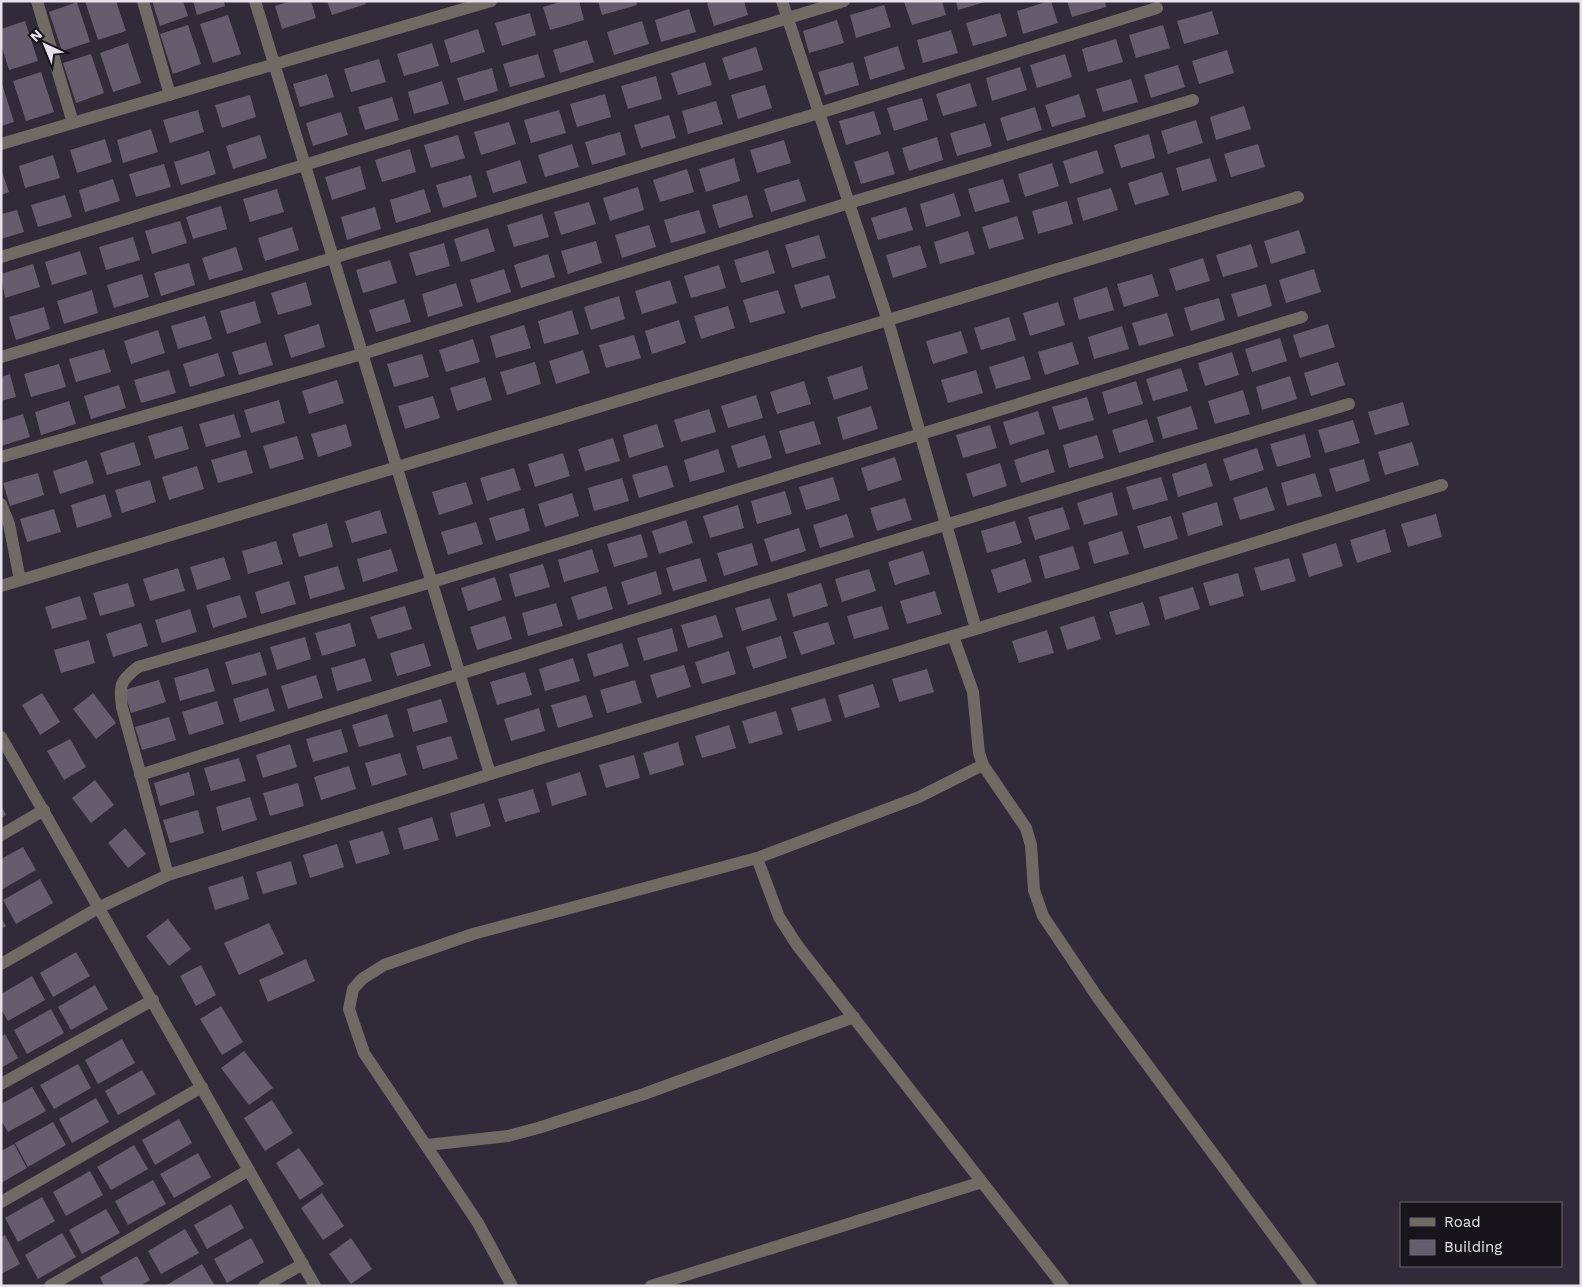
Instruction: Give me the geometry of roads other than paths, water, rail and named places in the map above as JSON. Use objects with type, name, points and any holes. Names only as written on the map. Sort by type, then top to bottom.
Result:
[{"type":"street","points":[[37,1],[74,123]]},
{"type":"street","points":[[143,1],[170,94]]},
{"type":"street","points":[[254,1],[490,774]]},
{"type":"street","points":[[1,144],[492,1]]},
{"type":"street","points":[[782,1],[888,321],[976,629]]},
{"type":"street","points":[[1,257],[844,1]]},
{"type":"street","points":[[1,357],[819,113],[1157,8]]},
{"type":"street","points":[[1,457],[362,354],[849,203],[1193,100]]},
{"type":"street","points":[[1,586],[1298,197]]},
{"type":"street","points":[[168,875],[122,707],[120,688],[125,677],[138,667],[432,582],[1302,317]]},
{"type":"street","points":[[140,775],[459,672],[946,523],[1349,404]]},
{"type":"street","points":[[1,964],[100,907],[168,875],[490,774],[953,636],[1442,486]]},
{"type":"street","points":[[1,504],[8,524],[20,580]]},
{"type":"street","points":[[953,636],[973,692],[979,753],[983,765],[1026,828],[1031,845],[1034,890],[1043,916],[1098,998],[1306,1284]]},
{"type":"street","points":[[1,737],[100,907],[315,1286]]},
{"type":"street","points":[[512,1286],[478,1223],[364,1053],[349,1009],[353,989],[362,979],[384,965],[473,934],[757,858],[919,797],[952,783],[983,765]]},
{"type":"street","points":[[1,835],[44,810]]},
{"type":"street","points":[[757,858],[780,917],[797,945],[1063,1286]]},
{"type":"street","points":[[1,1084],[153,1000]]},
{"type":"street","points":[[427,1145],[508,1136],[538,1128],[644,1094],[854,1017]]},
{"type":"street","points":[[1,1202],[202,1087]]},
{"type":"street","points":[[50,1286],[249,1170]]},
{"type":"street","points":[[651,1286],[982,1182]]},
{"type":"street","points":[[264,1286],[302,1264]]}]
